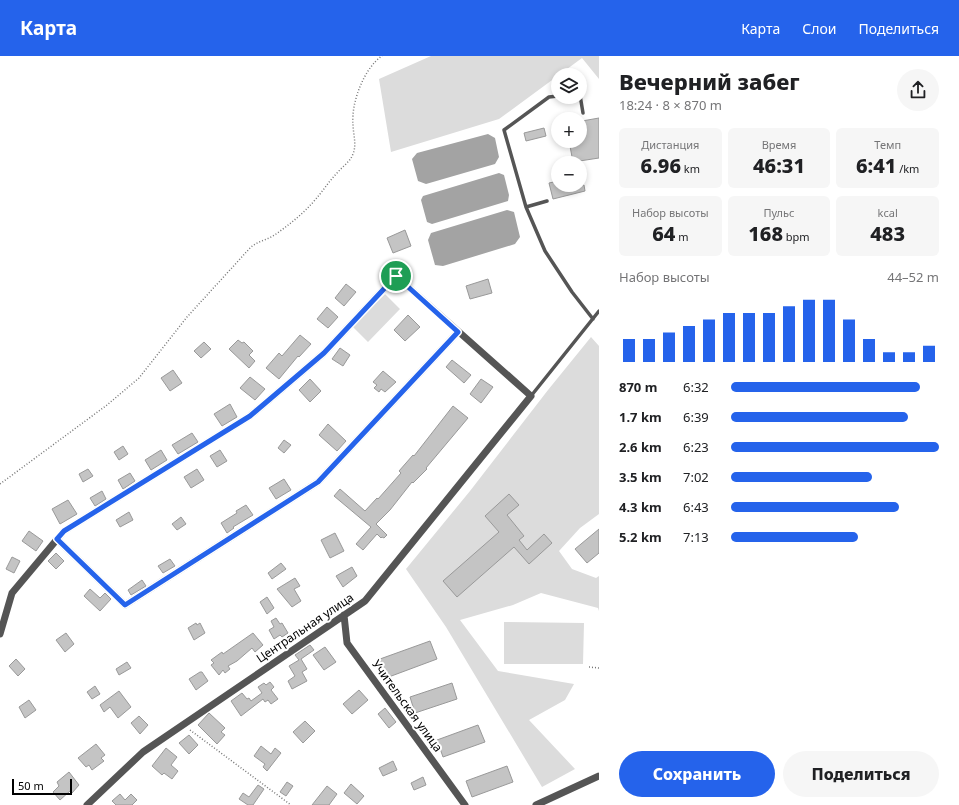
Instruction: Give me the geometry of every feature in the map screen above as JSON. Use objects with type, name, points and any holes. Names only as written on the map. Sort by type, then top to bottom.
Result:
[{"type":"street","points":[[0,634],[12,593],[64,531],[250,416],[324,353],[396,276],[531,396]]},
{"type":"street","points":[[57,539],[125,605],[318,482],[458,332]]},
{"type":"street","name":"Центральная улица","points":[[87,805],[143,752],[365,601],[531,396]]},
{"type":"street","name":"Учительская улица","points":[[344,615],[347,643],[465,805]]},
{"type":"street","points":[[536,805],[599,776]]},
{"type":"lane","points":[[551,97],[504,130],[526,207],[544,251],[572,292],[593,319]]},
{"type":"lane","points":[[526,207],[547,201]]},
{"type":"lane","points":[[531,396],[599,312]]},
{"type":"path","points":[[0,484],[106,405],[139,378],[187,317],[250,248],[254,244],[274,236],[302,214],[338,172],[349,162],[354,153],[355,140],[353,123],[354,109],[358,95],[364,76],[382,56]]},
{"type":"path","points":[[590,667],[599,668]]},
{"type":"path","points":[[183,725],[291,805]]},
{"type":"shaded area","points":[[431,56],[599,56],[599,79],[582,58],[568,68],[551,68],[551,81],[499,119],[391,152],[379,79]]},
{"type":"shaded area","points":[[488,134],[495,138],[499,157],[495,164],[426,184],[418,181],[412,159],[417,153]]},
{"type":"shaded area","points":[[499,173],[504,175],[509,195],[508,201],[432,224],[427,222],[421,200],[423,196]]},
{"type":"shaded area","points":[[507,210],[514,212],[520,237],[515,244],[443,266],[435,265],[428,240],[431,233]]},
{"type":"shaded area","points":[[385,294],[400,309],[368,342],[353,327]]},
{"type":"shaded area","points":[[591,337],[599,346],[599,514],[580,528],[559,551],[572,569],[596,578],[599,576],[599,611],[598,608],[541,593],[513,605],[460,620],[498,671],[574,684],[565,700],[529,720],[575,769],[542,787],[446,627],[406,569],[470,491]]},
{"type":"shaded area","points":[[504,622],[584,623],[583,664],[504,664]]},
{"type":"building","points":[[599,118],[599,158],[587,160],[587,156],[572,156],[570,148],[587,148],[587,120]]},
{"type":"building","points":[[544,128],[546,136],[526,141],[524,133]]},
{"type":"building","points":[[551,192],[581,192],[553,199]]},
{"type":"building","points":[[405,230],[411,246],[393,253],[387,238]]},
{"type":"building","points":[[488,279],[492,293],[470,299],[466,286]]},
{"type":"building","points":[[346,284],[356,292],[344,306],[335,298]]},
{"type":"building","points":[[327,307],[338,317],[328,328],[317,319]]},
{"type":"building","points":[[408,315],[420,327],[405,341],[394,330]]},
{"type":"building","points":[[300,335],[311,344],[299,357],[298,356],[279,379],[266,368],[279,353],[282,356]]},
{"type":"building","points":[[238,340],[242,343],[244,342],[253,351],[249,355],[255,361],[249,368],[229,349]]},
{"type":"building","points":[[204,342],[211,349],[201,358],[194,351]]},
{"type":"building","points":[[340,348],[350,355],[343,366],[332,359]]},
{"type":"building","points":[[452,360],[471,375],[464,383],[446,367]]},
{"type":"building","points":[[173,370],[182,383],[170,391],[161,378]]},
{"type":"building","points":[[383,371],[396,382],[385,392],[381,389],[379,392],[374,388],[377,385],[373,382]]},
{"type":"building","points":[[250,377],[265,389],[255,400],[240,388]]},
{"type":"building","points":[[310,379],[321,391],[310,402],[299,390]]},
{"type":"building","points":[[481,379],[493,387],[481,403],[470,394]]},
{"type":"building","points":[[230,404],[237,417],[222,426],[214,414]]},
{"type":"building","points":[[453,406],[468,418],[426,468],[427,469],[413,483],[412,482],[390,510],[376,524],[387,535],[384,538],[381,538],[377,534],[363,550],[356,544],[371,527],[334,496],[340,489],[365,511],[401,473],[399,471],[413,455],[414,456]]},
{"type":"building","points":[[328,424],[346,441],[337,451],[319,435]]},
{"type":"building","points":[[192,433],[198,442],[178,454],[172,445]]},
{"type":"building","points":[[284,440],[291,445],[284,453],[278,448]]},
{"type":"building","points":[[123,446],[128,454],[119,460],[114,452]]},
{"type":"building","points":[[161,450],[167,460],[151,470],[145,460]]},
{"type":"building","points":[[220,450],[227,461],[217,467],[210,456]]},
{"type":"building","points":[[88,469],[93,476],[83,482],[79,474]]},
{"type":"building","points":[[197,469],[204,480],[191,488],[184,477]]},
{"type":"building","points":[[130,473],[135,481],[123,489],[118,480]]},
{"type":"building","points":[[284,479],[291,490],[276,499],[269,488]]},
{"type":"building","points":[[102,491],[106,499],[95,506],[90,498]]},
{"type":"building","points":[[509,494],[519,505],[507,515],[524,536],[519,540],[527,550],[544,534],[552,543],[529,564],[514,547],[457,597],[443,581],[499,532],[485,516]]},
{"type":"building","points":[[68,500],[77,514],[60,524],[52,509]]},
{"type":"building","points":[[246,505],[253,515],[233,527],[234,528],[227,533],[221,523],[237,513],[236,511]]},
{"type":"building","points":[[129,512],[133,520],[120,527],[116,520]]},
{"type":"building","points":[[181,517],[186,524],[177,530],[172,524]]},
{"type":"building","points":[[599,529],[599,553],[587,563],[575,549]]},
{"type":"building","points":[[29,531],[43,541],[36,551],[22,541]]},
{"type":"building","points":[[335,533],[344,551],[330,558],[321,540]]},
{"type":"building","points":[[56,553],[64,561],[56,569],[48,561]]},
{"type":"building","points":[[12,557],[20,561],[14,573],[6,569]]},
{"type":"building","points":[[170,559],[175,566],[163,573],[158,566]]},
{"type":"building","points":[[281,563],[286,569],[272,579],[268,573]]},
{"type":"building","points":[[352,567],[357,576],[343,587],[336,576]]},
{"type":"building","points":[[295,578],[300,586],[294,589],[301,601],[292,607],[277,589]]},
{"type":"building","points":[[142,580],[146,586],[131,595],[128,590]]},
{"type":"building","points":[[90,589],[100,598],[105,593],[111,599],[100,611],[84,596]]},
{"type":"building","points":[[267,597],[274,608],[267,614],[260,602]]},
{"type":"building","points":[[276,618],[280,624],[282,623],[288,633],[282,637],[280,635],[274,639],[269,630],[274,627],[271,621]]},
{"type":"building","points":[[196,623],[197,625],[200,623],[205,633],[194,640],[188,628]]},
{"type":"building","points":[[66,633],[74,644],[65,652],[56,640]]},
{"type":"building","points":[[253,633],[263,645],[255,652],[252,648],[237,661],[228,666],[230,669],[225,673],[223,670],[219,675],[211,665],[214,663],[211,660],[222,652],[223,654]]},
{"type":"building","points":[[430,641],[437,659],[386,678],[380,659]]},
{"type":"building","points":[[310,645],[314,650],[301,659],[307,669],[302,672],[307,681],[292,689],[288,681],[295,676],[289,666],[299,660],[295,655]]},
{"type":"building","points":[[325,647],[336,662],[324,670],[313,655]]},
{"type":"building","points":[[16,659],[25,669],[18,676],[9,666]]},
{"type":"building","points":[[127,662],[131,668],[119,675],[116,669]]},
{"type":"building","points":[[202,672],[208,681],[196,690],[189,679]]},
{"type":"building","points":[[270,682],[274,687],[271,690],[278,699],[271,704],[268,700],[265,702],[263,699],[241,716],[231,701],[242,693],[251,701],[262,693],[258,687],[264,683],[266,685]]},
{"type":"building","points":[[452,683],[457,699],[415,713],[410,697]]},
{"type":"building","points":[[95,686],[100,694],[92,699],[87,692]]},
{"type":"building","points":[[359,690],[368,700],[352,714],[343,704]]},
{"type":"building","points":[[119,691],[131,707],[118,718],[110,707],[104,712],[100,705]]},
{"type":"building","points":[[29,700],[36,710],[25,718],[19,707]]},
{"type":"building","points":[[385,708],[396,722],[389,728],[378,714]]},
{"type":"building","points":[[209,713],[225,728],[221,732],[225,735],[217,744],[198,725]]},
{"type":"building","points":[[139,716],[148,725],[140,734],[131,723]]},
{"type":"building","points":[[305,721],[315,731],[303,743],[293,732]]},
{"type":"building","points":[[478,725],[485,742],[443,757],[437,740]]},
{"type":"building","points":[[189,735],[198,745],[189,754],[179,743]]},
{"type":"building","points":[[96,744],[105,755],[101,758],[104,761],[92,770],[89,765],[86,767],[78,758]]},
{"type":"building","points":[[261,746],[271,754],[275,748],[281,753],[267,771],[263,767],[265,764],[254,756]]},
{"type":"building","points":[[166,748],[177,757],[171,765],[178,771],[172,779],[164,773],[162,775],[152,766]]},
{"type":"building","points":[[393,761],[397,770],[383,776],[379,768]]},
{"type":"building","points":[[507,766],[513,782],[472,797],[466,781]]},
{"type":"building","points":[[69,772],[79,785],[72,793],[70,791],[60,800],[53,792],[59,786],[57,782]]},
{"type":"building","points":[[423,777],[426,785],[414,790],[411,783]]},
{"type":"building","points":[[287,782],[293,786],[286,796],[280,792]]},
{"type":"building","points":[[351,784],[364,796],[357,804],[344,793]]},
{"type":"building","points":[[258,785],[264,789],[253,805],[248,805],[239,799],[243,793],[249,797]]},
{"type":"building","points":[[327,786],[337,794],[329,805],[312,805]]},
{"type":"building","points":[[120,794],[125,800],[131,794],[137,800],[132,805],[116,805],[112,801]]},
{"type":"route","points":[[396,276],[458,332],[318,482],[125,605],[57,539],[64,531],[250,416],[324,353],[396,276]]}]
